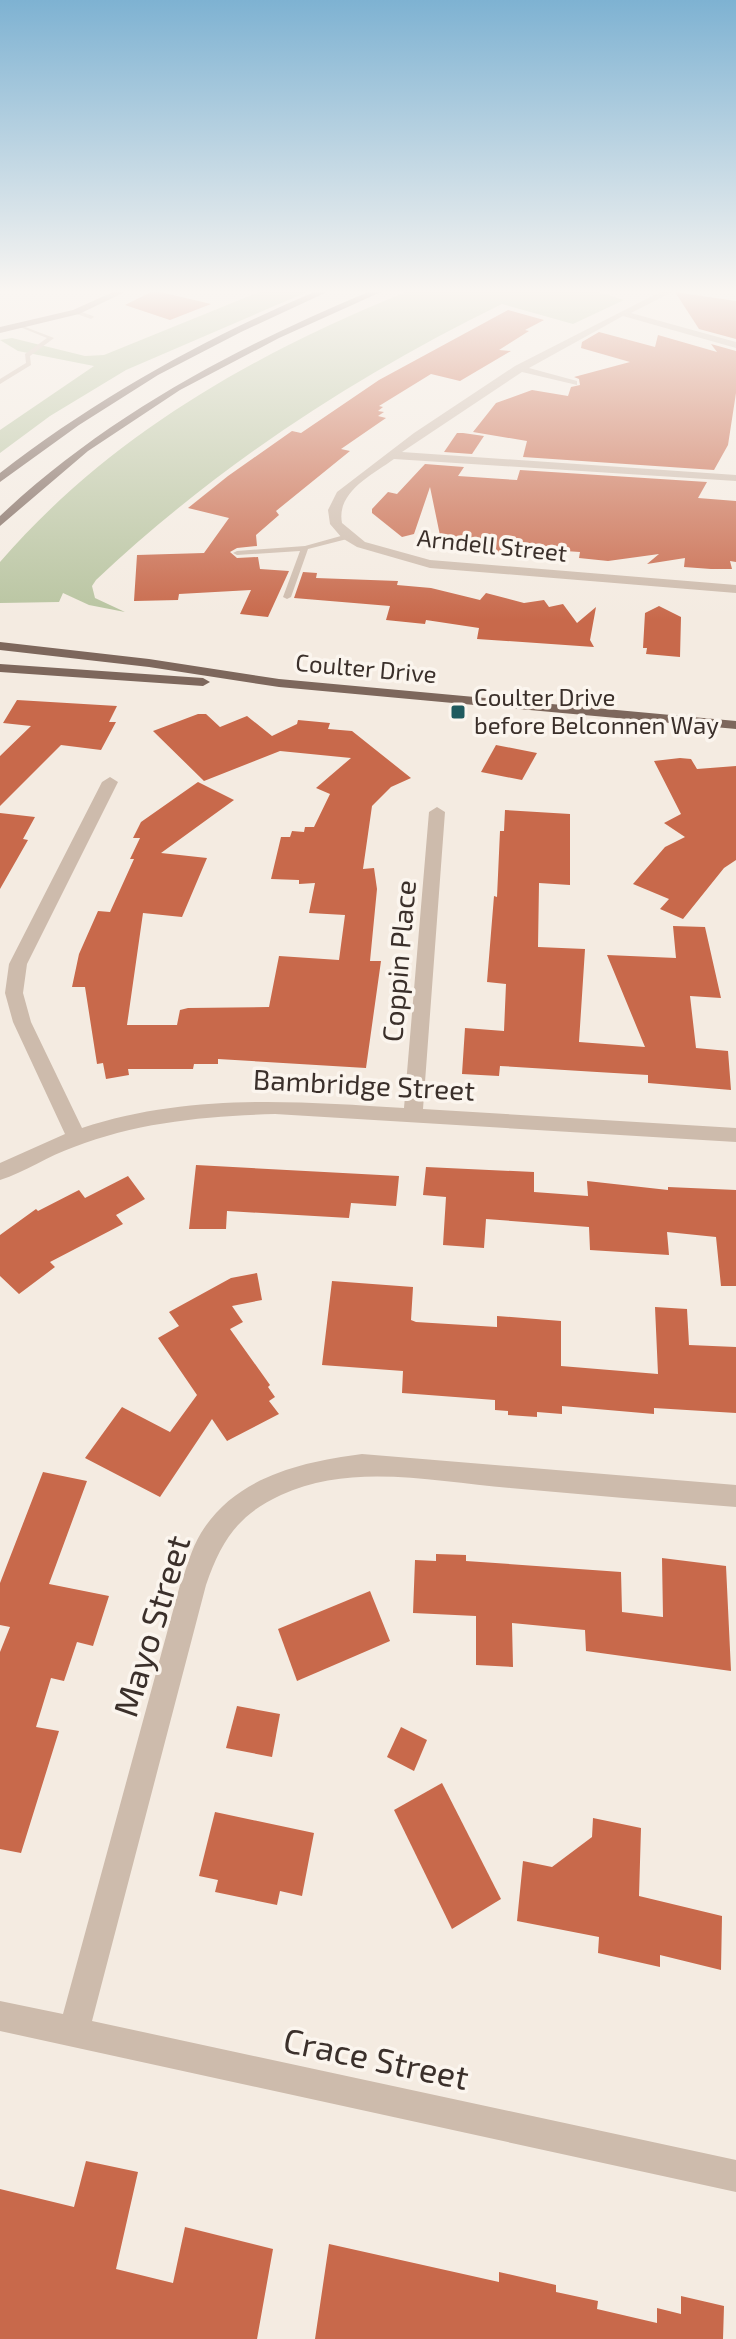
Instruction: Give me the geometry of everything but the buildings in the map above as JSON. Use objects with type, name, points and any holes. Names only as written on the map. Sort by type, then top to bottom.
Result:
[{"type":"main road","points":[[0,479],[57,435],[110,401]]},
{"type":"main road","points":[[0,522],[59,469],[156,401]]},
{"type":"main road","name":"Coulter Drive","points":[[0,643],[279,683],[736,725]]},
{"type":"main road","name":"Coulter Drive","points":[[5,669],[148,680],[279,683]]},
{"type":"street","points":[[348,536],[332,517],[333,505],[341,494],[466,401]]},
{"type":"street","points":[[391,455],[736,478]]},
{"type":"street","name":"Arndell Street","points":[[348,536],[373,550],[430,564],[736,589]]},
{"type":"street","points":[[76,1136],[22,1022],[14,993],[18,964],[110,782]]},
{"type":"street","name":"Coppin Place","points":[[413,1115],[437,812]]},
{"type":"street","name":"Bambridge Street","points":[[0,1172],[76,1136],[159,1113],[216,1107],[275,1107],[736,1135]]},
{"type":"street","name":"Mayo Street","points":[[74,2032],[193,1585],[207,1545],[219,1528],[251,1498],[303,1474],[362,1465],[736,1496]]},
{"type":"street","name":"Crace Street","points":[[0,2016],[736,2176]]},
{"type":"lane","points":[[237,553],[305,548],[348,536]]},
{"type":"lane","points":[[287,597],[305,548]]},
{"type":"green space","points":[[42,401],[75,401],[0,453],[0,430]]},
{"type":"green space","points":[[328,401],[190,499],[96,580],[92,586],[95,598],[125,612],[89,605],[63,593],[59,602],[0,603],[0,562],[42,517],[88,475],[186,403]]},
{"type":"place","name":"Coulter Drive before Belconnen Way","points":[[458,712]]}]
